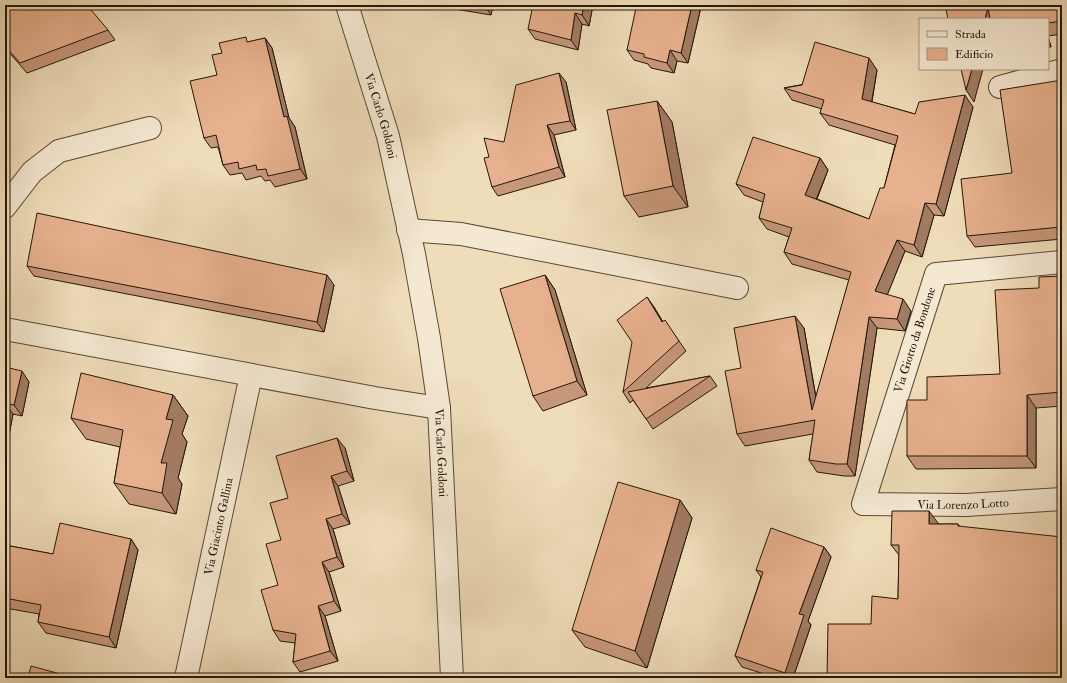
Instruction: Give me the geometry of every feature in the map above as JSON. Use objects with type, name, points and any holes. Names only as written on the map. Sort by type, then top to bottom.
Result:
[{"type":"street","name":"Via Carlo Goldoni","points":[[347,5],[388,136],[414,254],[428,330],[439,408],[452,678]]},
{"type":"street","points":[[1000,87],[1062,70]]},
{"type":"street","points":[[5,207],[32,172],[59,151],[150,128]]},
{"type":"street","points":[[408,230],[461,234],[737,288]]},
{"type":"street","name":"Via Giotto da Bondone","points":[[863,504],[936,274],[1062,262]]},
{"type":"street","points":[[5,329],[375,398],[439,408]]},
{"type":"street","name":"Via Giacinto Gallina","points":[[186,678],[251,375]]},
{"type":"street","name":"Via Lorenzo Lotto","points":[[863,504],[966,505],[1062,499]]},
{"type":"building","points":[[5,5],[87,5],[108,30],[20,63],[5,46]]},
{"type":"building","points":[[533,5],[584,5],[582,15],[575,13],[571,40],[528,29]]},
{"type":"building","points":[[643,5],[692,5],[681,53],[670,50],[667,63],[644,57],[644,54],[627,50],[636,8],[642,10]]},
{"type":"building","points":[[945,5],[1062,5],[1062,21],[1049,23],[1049,18],[990,18],[988,7],[985,18],[948,18]]},
{"type":"building","points":[[246,37],[247,42],[265,38],[284,117],[287,116],[300,169],[268,176],[266,169],[257,170],[256,165],[239,169],[238,162],[223,165],[216,135],[204,138],[190,81],[217,75],[212,55],[222,53],[219,43]]},
{"type":"building","points":[[815,42],[869,58],[862,99],[915,114],[919,102],[965,95],[936,204],[925,203],[914,245],[897,240],[875,291],[903,299],[897,319],[869,317],[847,464],[809,460],[815,420],[737,434],[725,371],[741,368],[734,328],[795,316],[812,410],[851,272],[784,252],[792,228],[759,218],[765,194],[736,184],[753,137],[820,158],[805,195],[869,219],[880,188],[884,188],[898,136],[820,113],[824,100],[784,88],[802,85]]},
{"type":"building","points":[[961,70],[972,70],[966,90]]},
{"type":"building","points":[[559,73],[570,121],[547,125],[559,167],[492,187],[484,158],[489,157],[484,138],[504,142],[516,85]]},
{"type":"building","points":[[1062,80],[1062,229],[1061,227],[967,236],[961,179],[1012,173],[1000,90]]},
{"type":"building","points":[[657,101],[673,186],[624,196],[607,110]]},
{"type":"building","points":[[37,213],[327,275],[317,322],[27,266]]},
{"type":"building","points":[[545,275],[577,381],[533,396],[500,289]]},
{"type":"building","points":[[1062,276],[1062,392],[1027,395],[1027,456],[907,456],[907,400],[927,400],[927,377],[1000,374],[995,290],[1039,288],[1039,277]]},
{"type":"building","points":[[647,297],[662,322],[665,320],[679,341],[623,392],[632,342],[617,320]]},
{"type":"building","points":[[5,367],[22,371],[14,405],[5,403]]},
{"type":"building","points":[[81,373],[173,395],[166,419],[173,420],[161,463],[167,463],[162,493],[114,483],[123,430],[71,418]]},
{"type":"building","points":[[710,376],[646,419],[628,392]]},
{"type":"building","points":[[337,438],[347,471],[331,476],[342,514],[326,519],[337,557],[322,562],[334,601],[318,606],[330,651],[293,662],[296,634],[273,630],[261,590],[278,585],[266,544],[281,540],[270,503],[288,498],[276,456]]},
{"type":"building","points":[[618,482],[680,500],[635,651],[572,630]]},
{"type":"building","points":[[892,511],[929,511],[929,524],[958,524],[958,526],[1062,537],[1062,678],[929,678],[890,674],[890,678],[827,678],[828,624],[871,624],[872,596],[898,599],[899,545],[891,545]]},
{"type":"building","points":[[60,523],[131,539],[109,637],[38,622],[41,605],[5,598],[5,545],[53,554]]},
{"type":"building","points":[[771,528],[824,547],[799,614],[804,615],[785,673],[735,656],[763,572],[756,570]]},
{"type":"building","points":[[31,666],[75,678],[28,678]]}]
